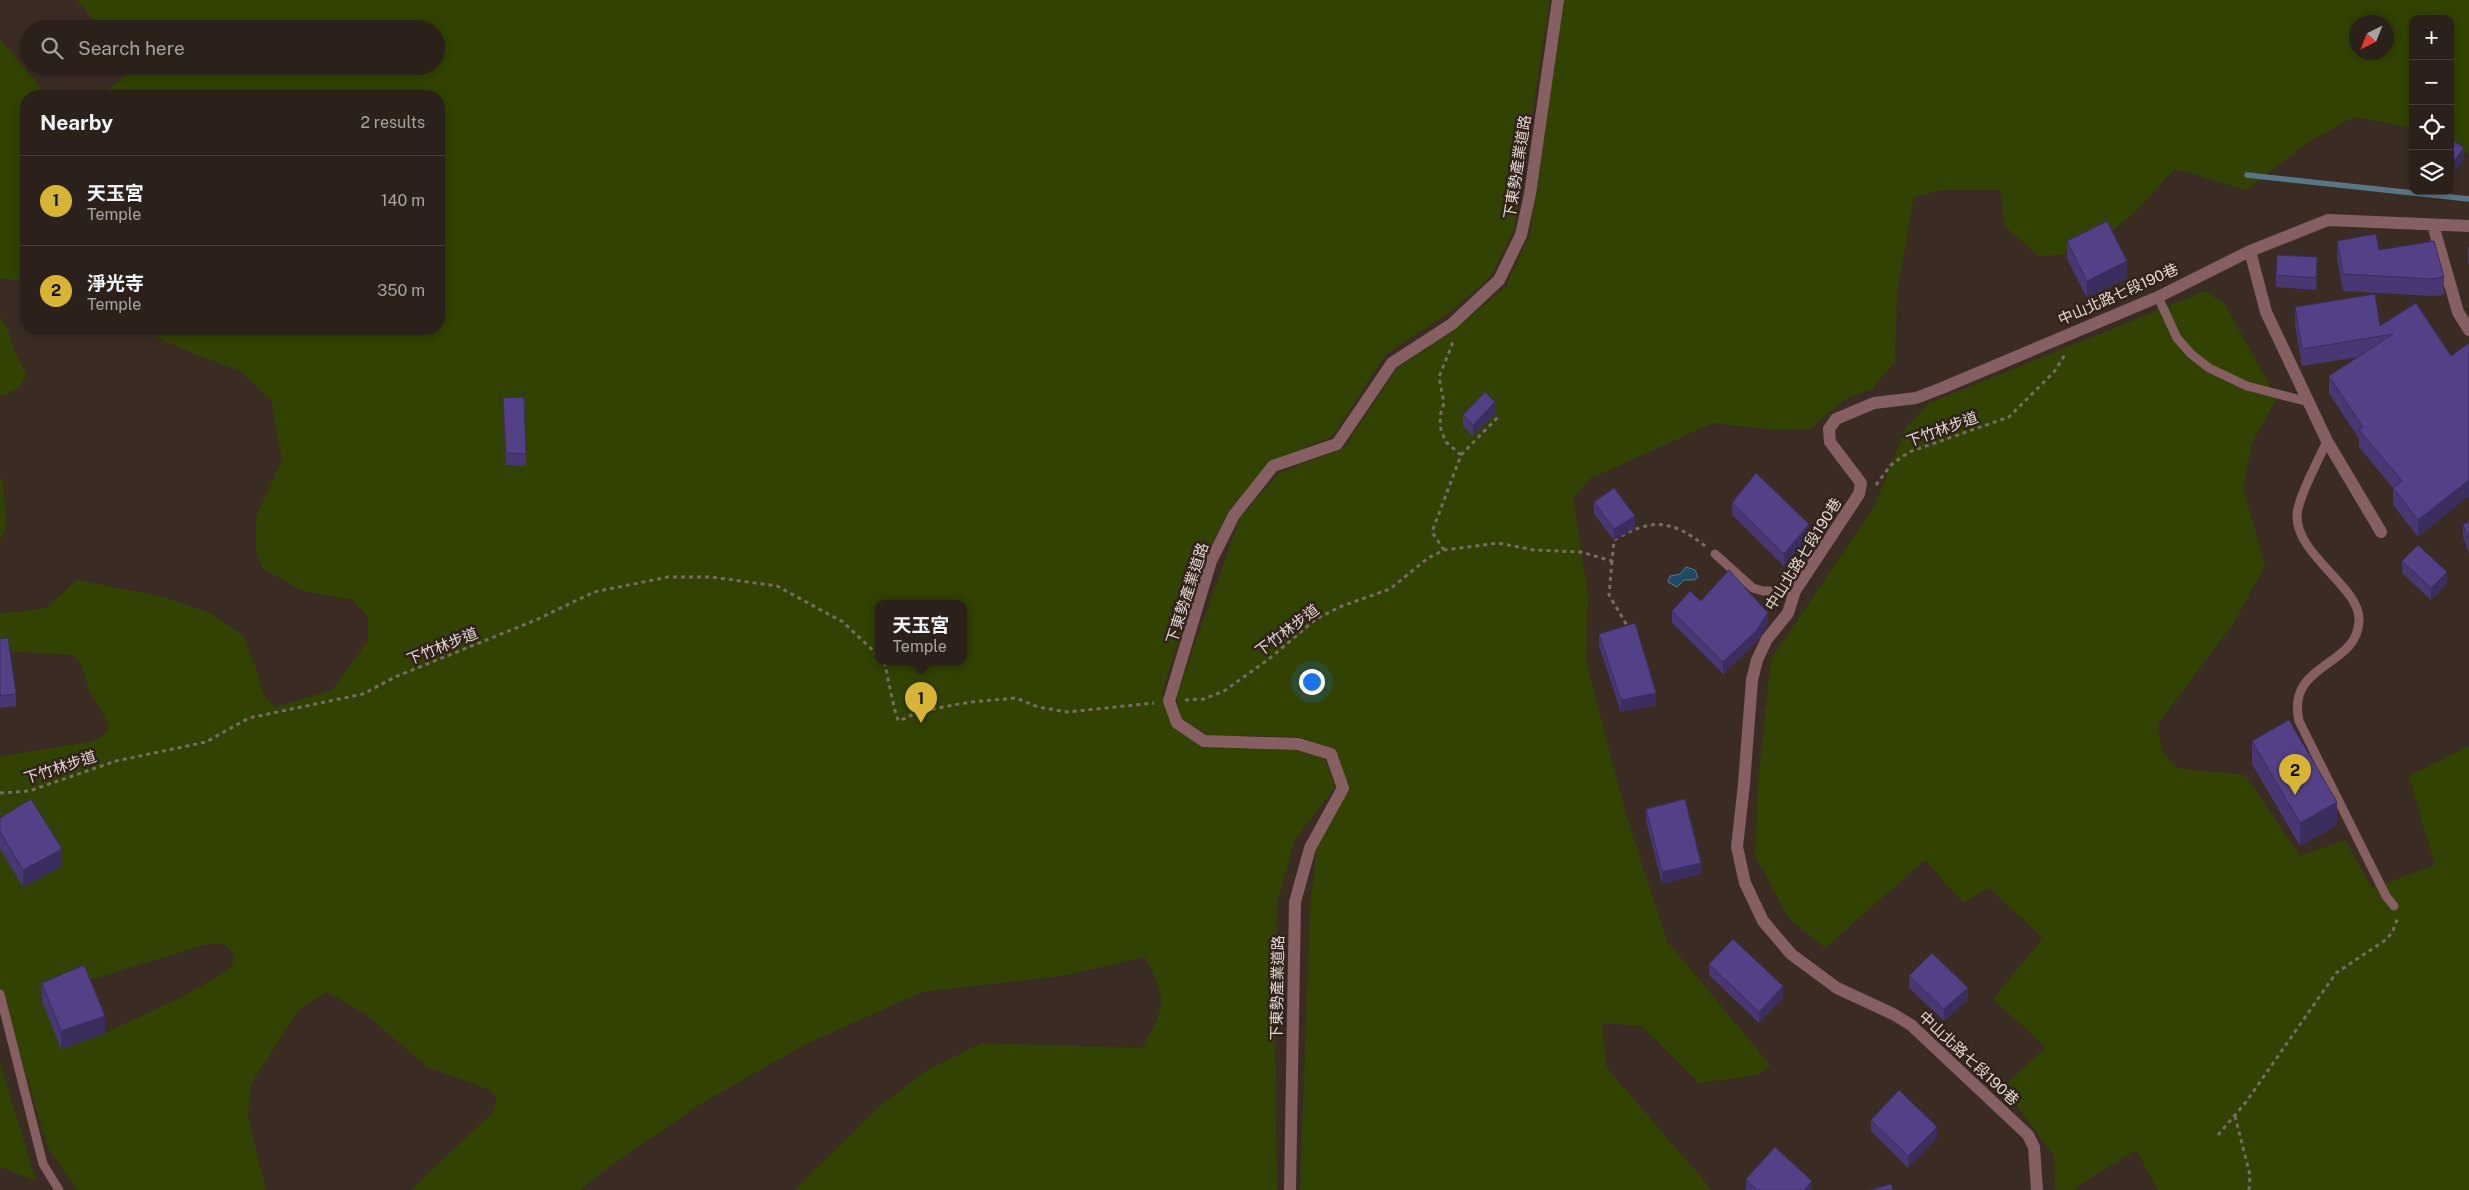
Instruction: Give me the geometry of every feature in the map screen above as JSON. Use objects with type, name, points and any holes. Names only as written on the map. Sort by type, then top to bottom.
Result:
[{"type":"street","name":"下東勢產業道路","points":[[1290,1190],[1295,902],[1310,848],[1342,788],[1331,754],[1298,744],[1204,741],[1177,723],[1169,701],[1211,561],[1234,515],[1273,466],[1338,444],[1392,363],[1452,324],[1499,280],[1522,235],[1530,194],[1558,0]]},
{"type":"street","name":"中山北路七段190巷","points":[[2037,1190],[2034,1147],[2028,1135],[1911,1025],[1893,1014],[1837,988],[1791,954],[1763,921],[1745,883],[1737,847],[1752,680],[1757,660],[1767,639],[1788,613],[1795,591],[1859,494],[1860,483],[1830,442],[1829,429],[1836,419],[1874,402],[1916,398],[2158,298],[2250,251],[2328,220],[2469,226]]},
{"type":"street","points":[[2433,225],[2458,312],[2469,330]]},
{"type":"street","points":[[2250,251],[2266,312],[2327,441],[2381,532]]},
{"type":"lane","points":[[2158,298],[2177,338],[2191,354],[2209,368],[2247,386],[2309,402]]},
{"type":"lane","points":[[2327,441],[2301,500],[2297,514],[2299,528],[2314,555],[2356,604],[2359,622],[2355,638],[2341,654],[2303,685],[2296,708],[2299,721],[2386,896],[2394,906]]},
{"type":"lane","points":[[1715,554],[1753,588],[1795,591]]},
{"type":"lane","points":[[0,994],[43,1164],[59,1190]]},
{"type":"path","points":[[1453,341],[1439,377],[1444,403],[1440,416],[1441,430],[1446,442],[1461,455]]},
{"type":"path","name":"下竹林步道","points":[[1875,487],[1891,464],[1909,452],[2009,417],[2054,372],[2068,350]]},
{"type":"path","points":[[1444,550],[1432,532],[1461,455],[1500,415]]},
{"type":"path","points":[[1630,631],[1609,595],[1614,540],[1634,528],[1657,524],[1691,535],[1715,554]]},
{"type":"path","name":"下竹林步道","points":[[885,665],[892,692],[895,716],[899,721],[916,712],[1016,698],[1038,707],[1067,712],[1204,699],[1224,691],[1269,659],[1316,619],[1342,606],[1390,589],[1428,558],[1444,550],[1498,543],[1541,551],[1581,552],[1612,561]]},
{"type":"path","name":"下竹林步道","points":[[0,793],[29,791],[116,761],[206,742],[249,718],[363,694],[396,677],[538,619],[594,592],[668,576],[712,577],[777,586],[843,622],[875,652]]},
{"type":"path","points":[[2218,1135],[2235,1116],[2305,1020],[2336,973],[2384,941],[2392,933],[2398,922],[2398,914],[2394,906]]},
{"type":"path","points":[[2235,1116],[2250,1175],[2249,1190]]},
{"type":"green space","points":[[77,0],[1550,0],[1514,229],[1491,276],[1451,311],[1386,354],[1333,436],[1272,461],[1229,510],[1205,559],[1162,693],[1173,727],[1204,747],[1295,749],[1325,758],[1335,787],[1295,840],[1277,902],[1275,999],[1277,1190],[795,1190],[879,1107],[926,1071],[982,1043],[1142,1048],[1156,1022],[1161,1003],[1158,984],[1145,957],[1062,976],[922,992],[804,1045],[697,1106],[601,1173],[580,1190],[411,1190],[492,1113],[497,1099],[488,1089],[427,1067],[367,1015],[327,992],[300,1008],[251,1084],[248,1117],[266,1190],[77,1190],[48,1148],[0,987],[0,756],[90,742],[104,735],[109,726],[90,692],[83,668],[74,655],[0,651],[0,614],[46,608],[77,580],[160,596],[210,613],[243,635],[256,668],[262,692],[275,707],[332,690],[368,641],[368,617],[353,600],[302,591],[262,568],[256,552],[256,517],[282,460],[271,400],[240,371],[192,353],[152,335],[445,335],[445,90],[108,90],[127,75],[445,75],[445,20],[94,20]],"holes":[[[220,943],[227,946],[234,955],[232,966],[219,976],[182,997],[105,1033],[61,1049],[84,982],[203,945]]]},
{"type":"green space","points":[[1564,0],[2469,0],[2469,155],[2454,143],[2454,15],[2409,15],[2409,127],[2354,117],[2309,142],[2246,190],[2175,169],[2136,211],[2110,233],[2061,255],[2038,256],[2004,225],[2001,190],[1940,190],[1914,197],[1897,292],[1895,362],[1872,389],[1842,401],[1810,429],[1775,430],[1713,423],[1589,479],[1573,498],[1588,595],[1586,661],[1626,814],[1667,941],[1771,1066],[1758,1075],[1699,1083],[1641,1026],[1602,1023],[1606,1067],[1712,1190],[1300,1190],[1310,910],[1316,851],[1349,787],[1336,750],[1298,737],[1207,735],[1181,718],[1176,696],[1240,518],[1279,473],[1344,448],[1398,367],[1453,331],[1506,286],[1530,234]]},
{"type":"green space","points":[[0,39],[20,63],[20,75],[30,75],[43,90],[20,90],[20,281],[0,279]]},
{"type":"green space","points":[[2205,291],[2224,303],[2277,398],[2252,443],[2243,487],[2265,566],[2233,624],[2158,724],[2162,752],[2177,768],[2245,775],[2300,856],[2345,840],[2372,888],[2435,865],[2409,776],[2469,746],[2469,1190],[2158,1190],[2136,1150],[2072,1190],[2055,1190],[2054,1156],[2003,1087],[2046,1047],[1993,999],[2043,938],[1989,888],[1963,903],[1925,860],[1825,948],[1789,919],[1755,855],[1758,782],[1771,659],[1875,505],[1906,427],[1929,403]]},
{"type":"green space","points":[[0,317],[7,328],[14,350],[26,376],[18,389],[0,396]]},
{"type":"green space","points":[[0,478],[3,480],[6,527],[0,541]]},
{"type":"green space","points":[[0,1062],[36,1181],[0,1167]]},
{"type":"water","points":[[1686,567],[1695,570],[1698,577],[1694,580],[1684,580],[1677,587],[1668,582],[1670,576],[1680,574]]},
{"type":"building","points":[[2454,141],[2464,148],[2454,161]]},
{"type":"building","points":[[2107,221],[2127,261],[2087,281],[2067,241]]},
{"type":"building","points":[[2376,234],[2379,250],[2434,241],[2444,277],[2432,279],[2343,274],[2337,241]]},
{"type":"building","points":[[2277,255],[2317,257],[2316,278],[2276,275]]},
{"type":"building","points":[[2375,294],[2380,326],[2416,303],[2451,356],[2469,343],[2469,480],[2418,520],[2393,488],[2402,481],[2359,430],[2363,427],[2329,376],[2393,334],[2302,349],[2295,307]]},
{"type":"building","points":[[1485,392],[1495,402],[1473,425],[1463,415]]},
{"type":"building","points":[[524,397],[526,454],[506,453],[503,398]]},
{"type":"building","points":[[1756,473],[1809,524],[1784,554],[1732,503]]},
{"type":"building","points":[[1614,488],[1635,516],[1614,529],[1594,502]]},
{"type":"building","points":[[2469,522],[2469,542],[2463,524]]},
{"type":"building","points":[[2418,545],[2447,572],[2431,588],[2402,561]]},
{"type":"building","points":[[1729,570],[1768,613],[1756,631],[1723,662],[1672,611],[1690,591],[1701,601]]},
{"type":"building","points":[[1635,623],[1656,693],[1621,700],[1599,634]]},
{"type":"building","points":[[8,638],[16,694],[0,696],[0,639]]},
{"type":"building","points":[[2289,720],[2337,802],[2300,823],[2252,741]]},
{"type":"building","points":[[31,799],[62,849],[23,870],[0,832],[0,818]]},
{"type":"building","points":[[1685,799],[1701,863],[1662,872],[1646,809]]},
{"type":"building","points":[[1733,939],[1783,986],[1759,1012],[1709,964]]},
{"type":"building","points":[[1932,953],[1968,988],[1944,1009],[1909,976]]},
{"type":"building","points":[[84,965],[105,1016],[61,1031],[42,983]]},
{"type":"building","points":[[1899,1090],[1937,1127],[1908,1156],[1871,1120]]},
{"type":"building","points":[[1775,1147],[1812,1181],[1804,1190],[1757,1190],[1746,1179]]},
{"type":"building","points":[[1891,1184],[1893,1190],[1869,1190]]},
{"type":"waterway","points":[[2247,175],[2469,199]]},
{"type":"place","name":"天玉宮","points":[[921,723]]},
{"type":"place","name":"淨光寺","points":[[2295,795]]}]
